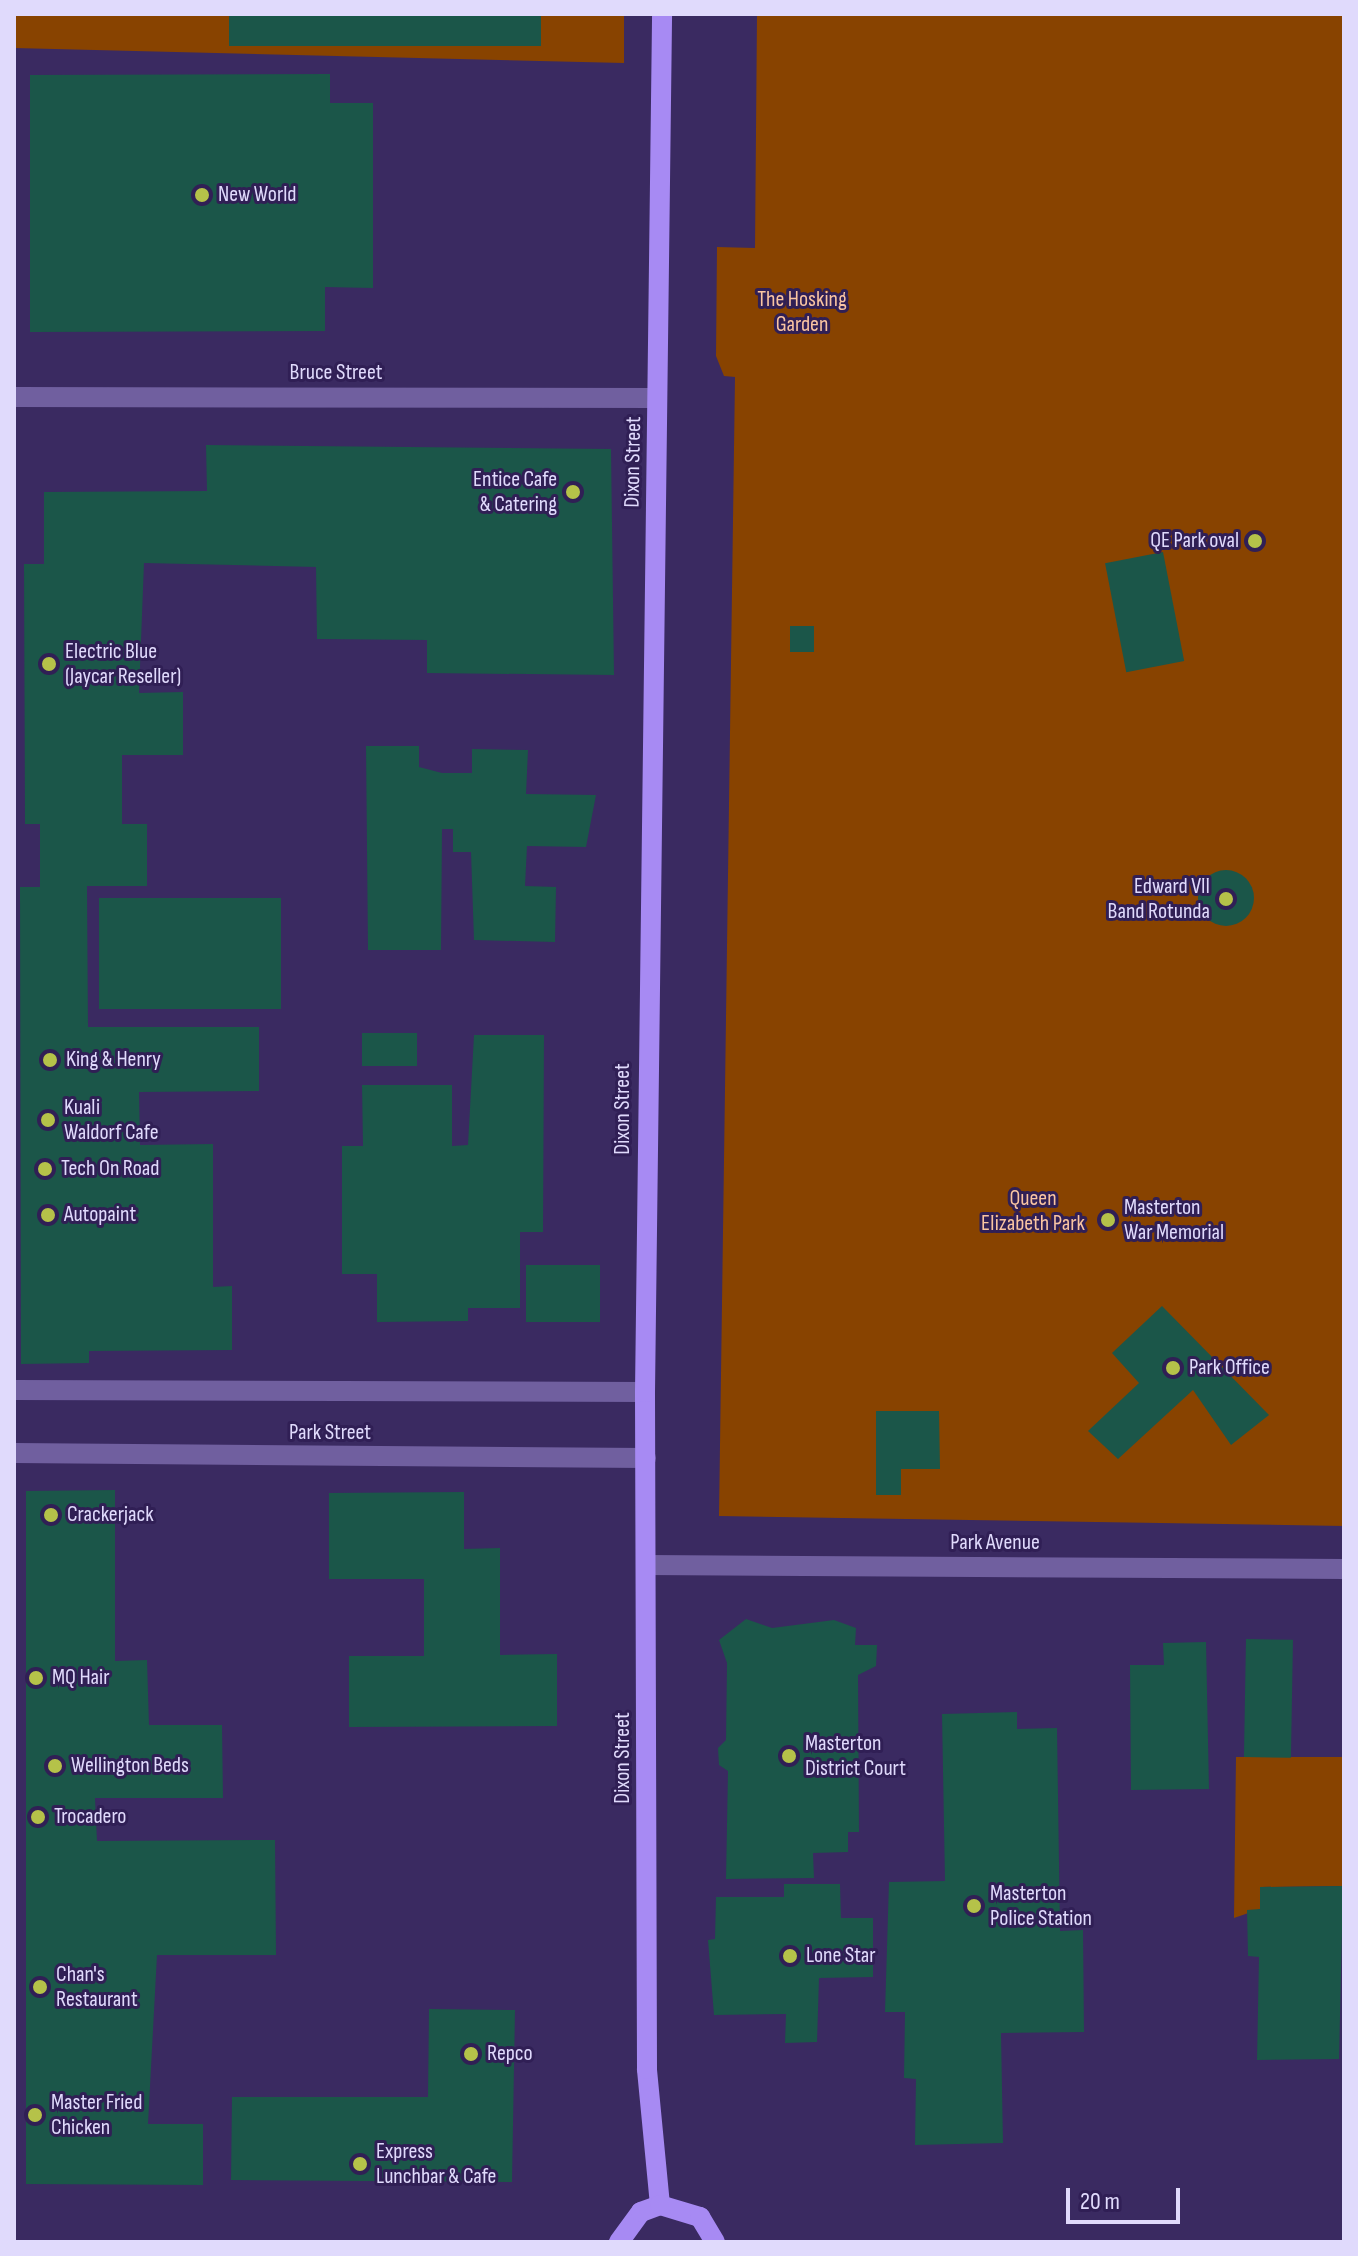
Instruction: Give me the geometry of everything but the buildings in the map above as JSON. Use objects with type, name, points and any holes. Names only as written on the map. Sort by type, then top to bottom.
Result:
[{"type":"main road","name":"Dixon Street","points":[[660,2205],[647,2069],[645,1392],[662,14]]},
{"type":"main road","points":[[619,2242],[641,2212],[660,2205],[700,2217],[715,2242]]},
{"type":"street","name":"Bruce Street","points":[[14,397],[657,398]]},
{"type":"street","name":"Park Street","points":[[14,1390],[645,1392]]},
{"type":"street","name":"Park Street","points":[[14,1453],[646,1458]]},
{"type":"street","name":"Park Avenue","points":[[646,1565],[1344,1569]]},
{"type":"green space","points":[[14,14],[624,14],[624,63],[14,48]]},
{"type":"green space","name":"Queen Elizabeth Park","points":[[757,14],[1344,14],[1344,1526],[719,1516],[735,377],[724,376],[716,356],[717,247],[755,248]]},
{"type":"green space","points":[[1236,1757],[1344,1757],[1343,1886],[1261,1887],[1260,1909],[1234,1918]]},
{"type":"place","name":"New World","points":[[202,195]]},
{"type":"place","name":"Entice Cafe & Catering","points":[[573,492]]},
{"type":"place","name":"QE Park oval","points":[[1255,541]]},
{"type":"place","name":"Electric Blue (Jaycar Reseller)","points":[[49,664]]},
{"type":"place","name":"Edward VII Band Rotunda","points":[[1226,899]]},
{"type":"place","name":"King & Henry","points":[[50,1060]]},
{"type":"place","name":"Kuali Waldorf Cafe","points":[[48,1120]]},
{"type":"place","name":"Tech On Road","points":[[45,1169]]},
{"type":"place","name":"Autopaint","points":[[48,1215]]},
{"type":"place","name":"Masterton War Memorial","points":[[1108,1220]]},
{"type":"place","name":"Park Office","points":[[1173,1368]]},
{"type":"place","name":"Crackerjack","points":[[51,1515]]},
{"type":"place","name":"MQ Hair","points":[[36,1678]]},
{"type":"place","name":"Masterton District Court","points":[[789,1756]]},
{"type":"place","name":"Wellington Beds","points":[[55,1766]]},
{"type":"place","name":"Trocadero","points":[[38,1817]]},
{"type":"place","name":"Masterton Police Station","points":[[974,1906]]},
{"type":"place","name":"Lone Star","points":[[790,1956]]},
{"type":"place","name":"Chan's Restaurant","points":[[40,1987]]},
{"type":"place","name":"Repco","points":[[471,2054]]},
{"type":"place","name":"Master Fried Chicken","points":[[35,2115]]},
{"type":"place","name":"Express Lunchbar & Cafe","points":[[360,2164]]},
{"type":"park label","name":"The Hosking Garden","points":[[802,312]]}]
